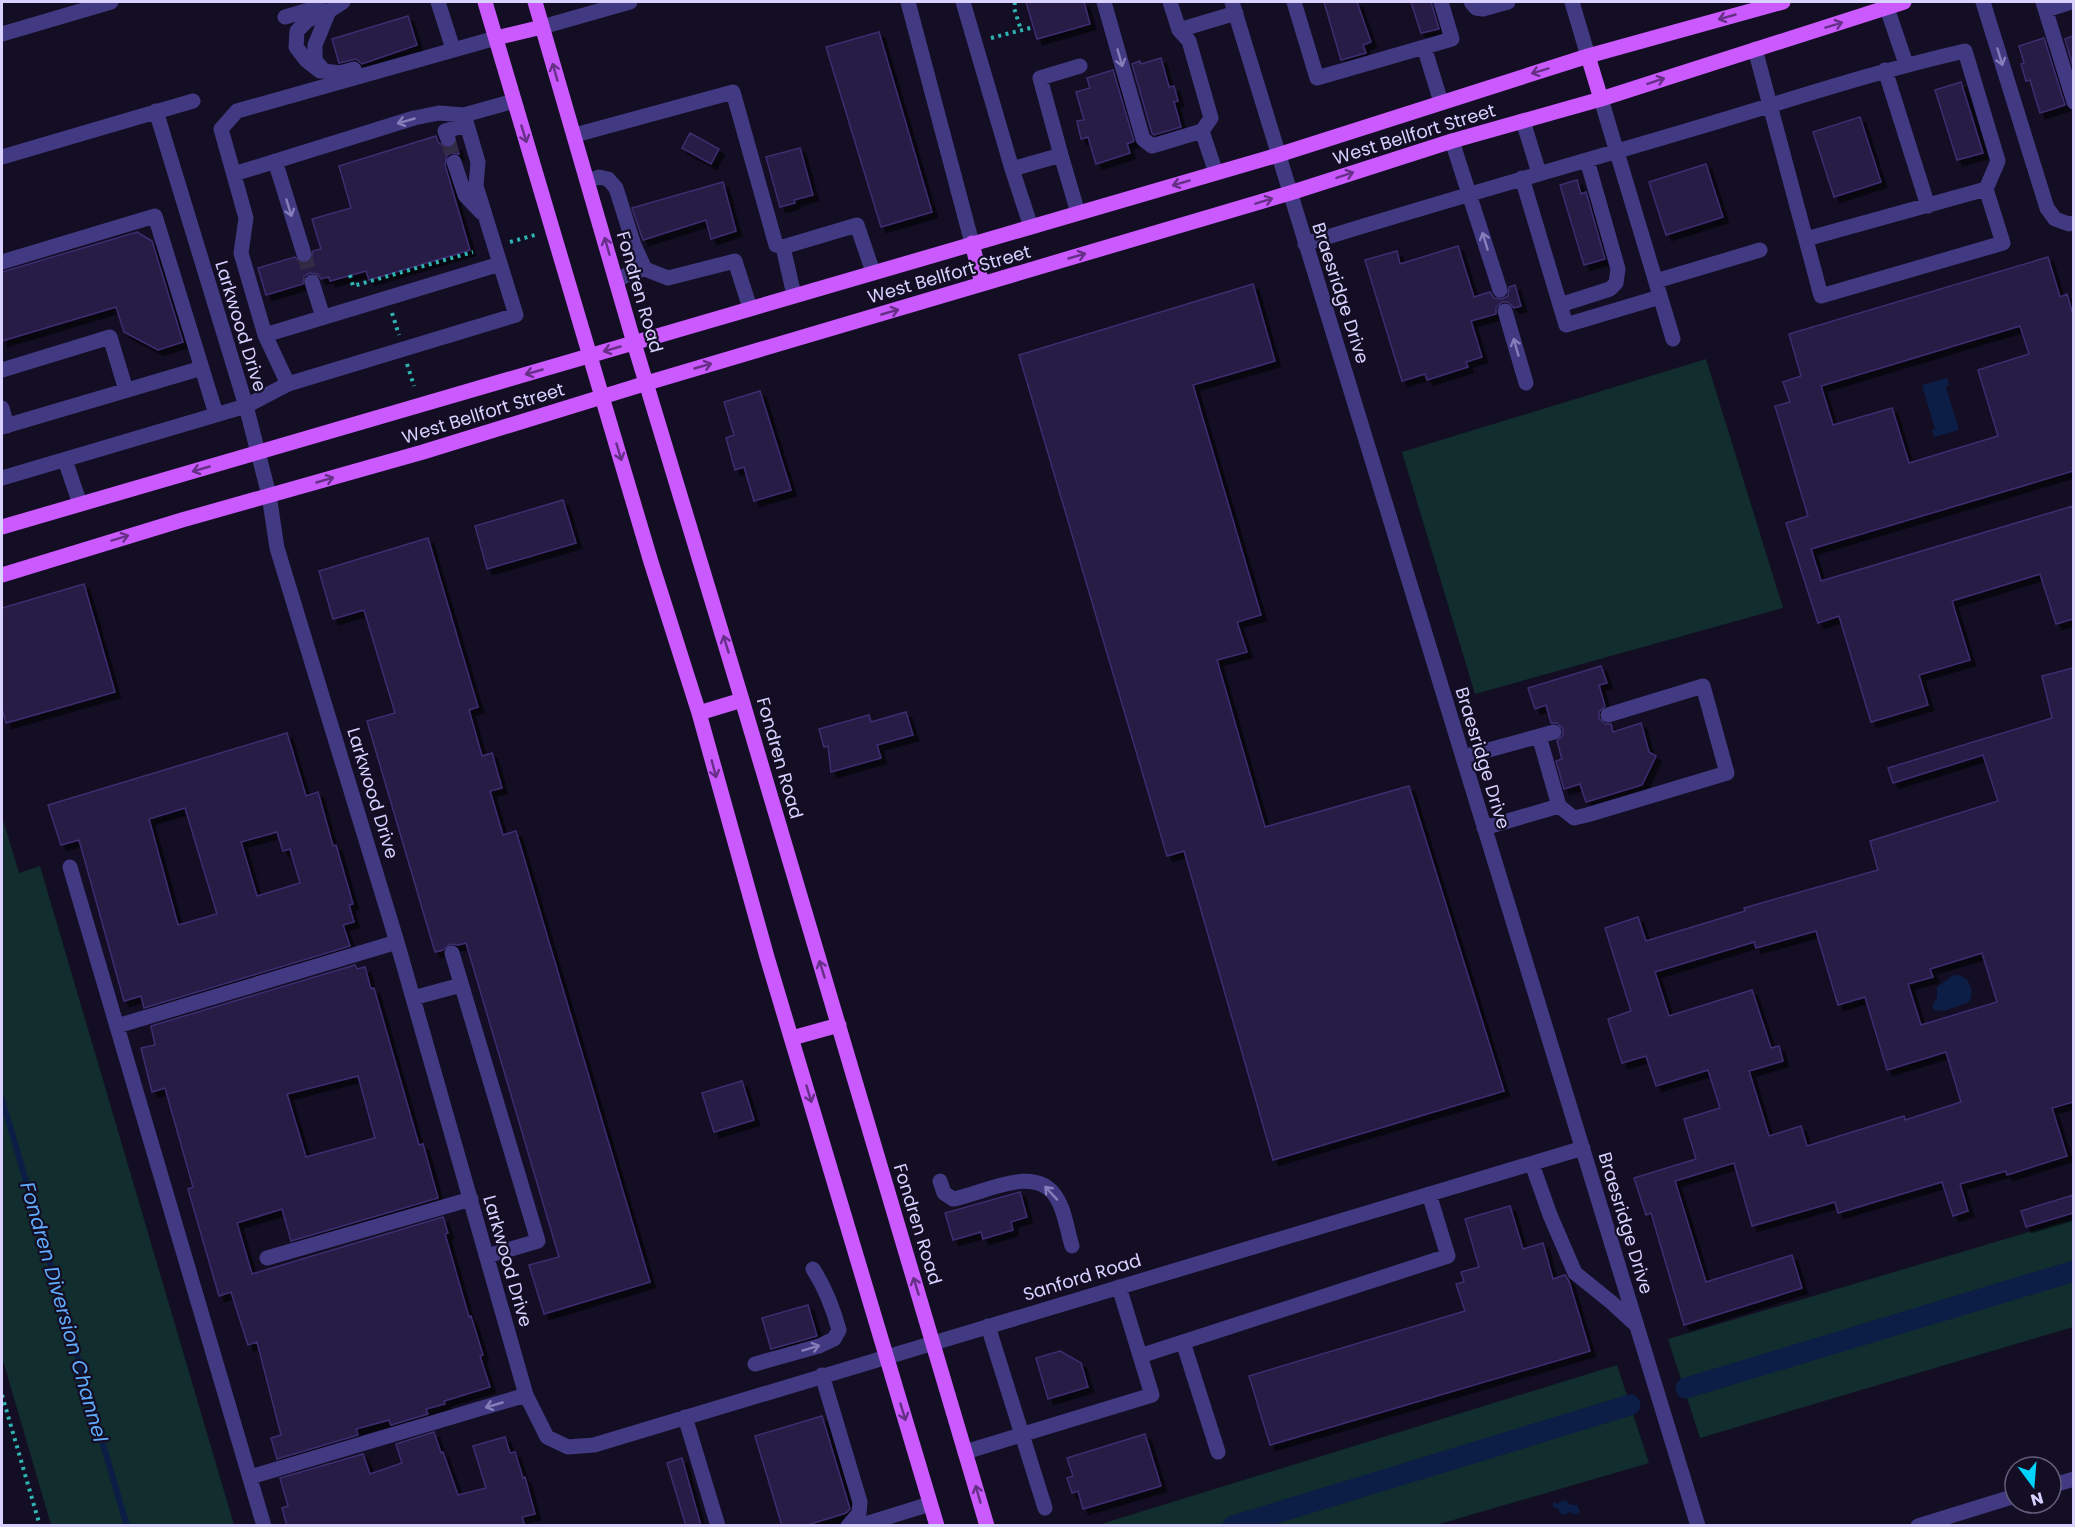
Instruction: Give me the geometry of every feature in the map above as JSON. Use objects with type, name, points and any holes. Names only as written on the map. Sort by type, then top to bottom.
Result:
[{"type":"main road","points":[[485,2],[699,712],[736,849],[937,1526]]},
{"type":"main road","name":"Fondren Road","points":[[535,2],[634,343],[987,1526]]},
{"type":"main road","name":"West Bellfort Street","points":[[2,527],[1278,155],[1588,56],[1783,2]]},
{"type":"main road","name":"West Bellfort Street","points":[[2,575],[90,547],[423,452],[602,396],[1290,193],[1452,141],[1601,99],[1886,5],[1904,2]]},
{"type":"main road","points":[[496,38],[542,27]]},
{"type":"main road","points":[[1588,56],[1601,99]]},
{"type":"main road","points":[[972,243],[982,285]]},
{"type":"main road","points":[[699,712],[742,700]]},
{"type":"main road","points":[[792,1038],[839,1025]]},
{"type":"street","points":[[2,34],[111,2]]},
{"type":"street","points":[[343,2],[308,20],[297,31],[296,47],[318,70],[340,73],[452,45],[496,38]]},
{"type":"street","points":[[438,2],[452,45]]},
{"type":"street","points":[[542,27],[630,2]]},
{"type":"street","points":[[908,2],[972,243]]},
{"type":"street","points":[[963,2],[1031,227]]},
{"type":"street","points":[[1104,2],[1143,139],[1152,146],[1202,131],[1211,118],[1189,40],[1179,30],[1170,2]]},
{"type":"street","points":[[1294,2],[1317,78],[1452,39],[1441,2]]},
{"type":"street","points":[[1471,2],[1476,9],[1483,9],[1508,2]]},
{"type":"street","points":[[1572,2],[1588,56]]},
{"type":"street","points":[[1983,2],[2047,208],[2055,219],[2069,224],[2073,223]]},
{"type":"street","points":[[2071,2],[2044,6],[2073,102]]},
{"type":"street","points":[[1886,5],[1905,64]]},
{"type":"street","points":[[285,17],[333,6]]},
{"type":"street","points":[[324,71],[315,60],[315,45],[333,6]]},
{"type":"street","points":[[1179,30],[1234,7]]},
{"type":"street","name":"Braesridge Drive","points":[[1234,7],[1698,1526]]},
{"type":"street","points":[[288,384],[264,335],[241,253],[246,218],[221,129],[237,111],[452,45]]},
{"type":"street","points":[[1424,47],[1441,102]]},
{"type":"street","points":[[1305,244],[1470,193],[1587,160],[1771,105],[1905,64],[1965,51],[1998,161],[1986,189],[2003,243],[1821,296],[1771,105],[1755,49]]},
{"type":"street","points":[[1078,213],[1040,78],[1080,66]]},
{"type":"street","points":[[1885,70],[1928,206]]},
{"type":"street","points":[[574,135],[733,92],[776,245],[783,247],[857,225],[873,272]]},
{"type":"street","points":[[1601,99],[1673,339]]},
{"type":"street","points":[[2,157],[193,101]]},
{"type":"street","points":[[448,139],[445,131],[465,120],[514,101]]},
{"type":"street","name":"Larkwood Drive","points":[[156,111],[246,406],[269,495],[277,548],[397,942],[526,1395],[547,1437],[568,1447],[594,1445]]},
{"type":"street","points":[[234,174],[414,118],[439,113],[465,120]]},
{"type":"street","points":[[2,478],[246,406],[288,384],[516,315],[476,186],[478,162],[465,120]]},
{"type":"street","points":[[1523,121],[1539,173]]},
{"type":"street","points":[[1202,131],[1215,173]]},
{"type":"street","points":[[1452,141],[1500,290]]},
{"type":"street","points":[[1012,169],[1060,154]]},
{"type":"street","points":[[1560,305],[1610,289],[1616,283],[1618,269],[1587,160]]},
{"type":"street","points":[[275,161],[304,254]]},
{"type":"street","points":[[454,162],[465,195],[486,216]]},
{"type":"street","points":[[588,181],[598,177],[608,179],[616,188],[634,245],[645,269]]},
{"type":"street","points":[[1522,178],[1566,326],[1660,297]]},
{"type":"street","points":[[1806,240],[1986,189]]},
{"type":"street","points":[[2,262],[155,216],[216,414]]},
{"type":"street","points":[[783,247],[794,295]]},
{"type":"street","points":[[1656,281],[1760,250]]},
{"type":"street","points":[[616,280],[645,269],[668,278],[735,261],[750,308]]},
{"type":"street","points":[[264,335],[500,264]]},
{"type":"street","points":[[312,282],[323,317]]},
{"type":"street","points":[[1505,311],[1526,382]]},
{"type":"street","points":[[2,370],[110,337],[126,390]]},
{"type":"street","points":[[2,408],[4,427],[202,368]]},
{"type":"street","points":[[65,459],[80,504]]},
{"type":"street","points":[[1539,736],[1559,806],[1574,818],[1727,773],[1703,686],[1608,715]]},
{"type":"street","points":[[1463,757],[1554,732]]},
{"type":"street","points":[[1484,828],[1559,806]]},
{"type":"street","points":[[70,867],[264,1526]]},
{"type":"street","points":[[117,1026],[397,942]]},
{"type":"street","points":[[452,953],[538,1241],[487,1256]]},
{"type":"street","points":[[413,998],[461,985]]},
{"type":"street","name":"Sanford Road","points":[[594,1445],[1583,1148]]},
{"type":"street","points":[[1532,1164],[1550,1215],[1575,1273],[1637,1326]]},
{"type":"street","points":[[940,1181],[944,1193],[953,1199],[1022,1180],[1039,1182],[1049,1188],[1057,1198],[1072,1246]]},
{"type":"street","points":[[1140,1356],[1448,1256],[1429,1194]]},
{"type":"street","points":[[267,1258],[471,1199]]},
{"type":"street","points":[[755,1364],[819,1346],[834,1339],[839,1330],[832,1304],[826,1289],[813,1269]]},
{"type":"street","points":[[965,1452],[1152,1395],[1119,1287]]},
{"type":"street","points":[[988,1326],[1045,1508]]},
{"type":"street","points":[[1183,1342],[1218,1452]]},
{"type":"street","points":[[822,1376],[860,1502],[859,1514],[848,1526]]},
{"type":"street","points":[[250,1477],[526,1395]]},
{"type":"street","points":[[685,1417],[718,1526]]},
{"type":"street","points":[[1918,1526],[2003,1500]]},
{"type":"street","points":[[859,1526],[930,1504]]},
{"type":"path","points":[[1015,2],[1014,8],[1020,30]]},
{"type":"path","points":[[975,43],[1034,27]]},
{"type":"path","points":[[350,275],[353,286],[535,235]]},
{"type":"path","points":[[390,307],[400,338]]},
{"type":"path","points":[[406,359],[414,386]]},
{"type":"path","points":[[2,1395],[40,1526]]},
{"type":"green space","points":[[1706,359],[1783,608],[1475,694],[1402,452]]},
{"type":"green space","points":[[2,816],[19,873],[40,866],[234,1525],[51,1525],[2,1357]]},
{"type":"green space","points":[[2073,1219],[2073,1327],[1700,1438],[1668,1339]]},
{"type":"green space","points":[[1617,1365],[1649,1463],[1436,1525],[1098,1525]]},
{"type":"water","points":[[1947,378],[1949,385],[1946,387],[1959,430],[1934,437],[1932,430],[1935,429],[1922,385]]},
{"type":"water","points":[[1954,975],[1963,977],[1969,983],[1972,992],[1969,1002],[1944,1011],[1934,1010],[1932,1006],[1937,997],[1937,987]]},
{"type":"water","points":[[1565,1500],[1571,1505],[1577,1505],[1580,1512],[1574,1515],[1570,1512],[1564,1515],[1557,1508],[1552,1507],[1554,1502],[1558,1504]]},
{"type":"building","points":[[1026,2],[1084,2],[1090,24],[1037,39]]},
{"type":"building","points":[[1324,2],[1357,2],[1371,42],[1363,45],[1366,53],[1341,60]]},
{"type":"building","points":[[1411,2],[1431,2],[1439,29],[1421,33]]},
{"type":"building","points":[[408,16],[417,45],[362,64],[356,59],[339,63],[332,39]]},
{"type":"building","points":[[879,32],[932,212],[881,227],[826,47]]},
{"type":"building","points":[[2073,36],[2073,67],[2065,39]]},
{"type":"building","points":[[2044,38],[2065,105],[2040,113],[2030,80],[2026,81],[2019,46]]},
{"type":"building","points":[[1161,58],[1169,87],[1174,86],[1178,101],[1174,102],[1181,127],[1154,135],[1132,64],[1140,61],[1141,64]]},
{"type":"building","points":[[1113,70],[1134,141],[1127,144],[1130,153],[1096,164],[1088,137],[1081,139],[1077,121],[1084,120],[1076,92],[1090,88],[1087,78]]},
{"type":"building","points":[[1961,82],[1983,153],[1957,160],[1935,90]]},
{"type":"building","points":[[1860,117],[1881,182],[1834,197],[1813,132]]},
{"type":"building","points":[[690,133],[719,149],[711,164],[682,148]]},
{"type":"building","points":[[436,136],[438,142],[446,148],[456,145],[459,154],[447,155],[445,165],[470,250],[369,280],[366,271],[330,281],[329,277],[321,279],[318,274],[310,273],[304,276],[303,284],[266,295],[258,268],[295,257],[301,263],[311,261],[313,251],[321,249],[312,219],[351,208],[339,166]]},
{"type":"building","points":[[800,148],[813,195],[780,207],[766,157]]},
{"type":"building","points":[[1706,164],[1723,217],[1666,235],[1649,182]]},
{"type":"building","points":[[1577,180],[1581,194],[1586,192],[1605,259],[1584,265],[1560,185]]},
{"type":"building","points":[[723,182],[736,231],[711,239],[706,220],[643,240],[632,208]]},
{"type":"building","points":[[137,232],[152,241],[183,342],[158,350],[124,332],[116,307],[2,341],[2,272]]},
{"type":"building","points":[[1458,246],[1474,297],[1490,292],[1494,298],[1502,299],[1508,296],[1509,287],[1515,285],[1521,306],[1514,308],[1508,302],[1502,302],[1496,308],[1496,314],[1471,321],[1482,357],[1466,362],[1468,367],[1427,380],[1425,374],[1402,381],[1365,260],[1397,251],[1400,264]]},
{"type":"building","points":[[2048,257],[2060,297],[2067,294],[2073,315],[2073,471],[1811,549],[1821,581],[2073,506],[2073,619],[2056,624],[2040,574],[1952,601],[1970,660],[1919,675],[1928,705],[1871,722],[1839,616],[1818,623],[1786,523],[1808,516],[1775,406],[1790,402],[1783,382],[1801,376],[1789,334]],"holes":[[[2020,326],[2029,354],[1978,370],[1998,436],[1909,463],[1892,408],[1833,425],[1821,386]]]},
{"type":"building","points":[[1253,284],[1275,361],[1193,385],[1261,615],[1237,622],[1247,652],[1217,660],[1265,827],[1409,786],[1504,1091],[1273,1160],[1184,851],[1167,856],[1019,355]]},
{"type":"building","points":[[760,391],[791,490],[754,501],[744,467],[735,470],[726,438],[734,435],[724,402]]},
{"type":"building","points":[[563,500],[576,543],[487,569],[475,526]]},
{"type":"building","points":[[428,538],[478,707],[469,710],[482,756],[492,753],[502,788],[490,791],[503,835],[516,831],[650,1282],[544,1314],[529,1265],[559,1257],[466,943],[450,944],[443,950],[435,952],[367,721],[395,713],[364,610],[333,619],[319,571]]},
{"type":"building","points":[[84,584],[115,692],[6,723],[2,709],[2,608]]},
{"type":"building","points":[[1601,666],[1607,683],[1599,685],[1605,706],[1599,712],[1599,718],[1605,724],[1611,724],[1613,732],[1641,723],[1649,752],[1656,756],[1642,785],[1586,802],[1580,784],[1564,789],[1556,761],[1562,759],[1557,741],[1563,735],[1563,729],[1557,723],[1551,723],[1546,705],[1535,709],[1528,688]]},
{"type":"building","points":[[2073,668],[2073,1102],[2052,1108],[2067,1156],[2007,1175],[2006,1171],[1960,1184],[1968,1211],[1953,1216],[1942,1182],[1838,1213],[1835,1202],[1752,1226],[1734,1163],[1675,1181],[1706,1282],[1792,1255],[1802,1288],[1684,1325],[1651,1213],[1646,1215],[1634,1178],[1696,1159],[1684,1119],[1720,1108],[1708,1070],[1656,1086],[1646,1056],[1622,1063],[1608,1019],[1631,1011],[1605,928],[1638,917],[1646,941],[1745,911],[1744,908],[1878,870],[1870,841],[1998,801],[1983,755],[1893,783],[1888,768],[2052,718],[2042,676]],"holes":[[[1816,931],[1838,1005],[1865,997],[1887,1070],[1946,1052],[1961,1102],[1905,1120],[1904,1116],[1807,1146],[1801,1126],[1769,1136],[1749,1071],[1783,1061],[1779,1046],[1771,1048],[1752,990],[1669,1016],[1655,972],[1754,942],[1756,948]],[[1982,953],[1997,1002],[1921,1025],[1908,984],[1933,977],[1930,969]]]},
{"type":"building","points":[[906,712],[913,735],[877,745],[881,758],[831,772],[828,746],[824,747],[819,729],[869,715],[871,722]]},
{"type":"building","points":[[287,733],[306,796],[318,792],[333,846],[336,845],[353,904],[349,905],[354,922],[343,925],[350,946],[144,1008],[141,996],[124,1001],[79,840],[61,845],[48,805]],"holes":[[[185,808],[217,914],[178,925],[149,819]],[[277,832],[283,851],[290,849],[300,883],[257,896],[241,842]]]},
{"type":"building","points":[[355,965],[357,969],[365,967],[371,989],[374,988],[419,1145],[423,1144],[438,1198],[291,1241],[282,1209],[237,1223],[252,1274],[443,1217],[448,1233],[445,1234],[469,1317],[471,1316],[483,1355],[480,1356],[490,1387],[444,1401],[445,1404],[426,1409],[428,1414],[391,1425],[389,1420],[356,1429],[358,1435],[277,1459],[271,1438],[281,1435],[257,1342],[248,1345],[231,1292],[219,1296],[188,1189],[193,1187],[165,1088],[152,1092],[141,1048],[155,1045],[151,1026]],"holes":[[[358,1076],[375,1138],[306,1157],[287,1094]]]},
{"type":"building","points":[[742,1081],[754,1120],[714,1132],[702,1093]]},
{"type":"building","points":[[1020,1192],[1027,1217],[1011,1222],[1013,1230],[983,1239],[981,1232],[953,1240],[945,1213]]},
{"type":"building","points":[[2073,1195],[2073,1213],[2026,1227],[2021,1211]]},
{"type":"building","points":[[1510,1206],[1523,1249],[1543,1243],[1553,1279],[1565,1275],[1569,1281],[1590,1351],[1270,1445],[1249,1376],[1465,1311],[1456,1284],[1464,1282],[1461,1272],[1479,1267],[1465,1219]]},
{"type":"building","points":[[808,1305],[817,1336],[771,1349],[762,1318]]},
{"type":"building","points":[[1060,1351],[1081,1363],[1088,1387],[1048,1399],[1036,1358]]},
{"type":"building","points":[[822,1416],[850,1509],[846,1513],[804,1526],[782,1526],[755,1436]]},
{"type":"building","points":[[434,1432],[458,1495],[486,1488],[473,1446],[505,1437],[510,1453],[515,1452],[523,1478],[525,1477],[535,1514],[522,1517],[525,1526],[287,1526],[282,1508],[288,1506],[280,1478],[363,1454],[370,1474],[402,1463],[396,1444]]},
{"type":"building","points":[[1145,1434],[1161,1486],[1083,1509],[1078,1491],[1072,1493],[1067,1478],[1073,1476],[1067,1458]]},
{"type":"building","points":[[682,1458],[701,1526],[686,1526],[667,1463]]},
{"type":"waterway","name":"Fondren Diversion Channel","points":[[2,1099],[127,1526]]},
{"type":"waterway","points":[[1686,1388],[2074,1271]]},
{"type":"waterway","points":[[1233,1526],[1630,1405]]},
{"type":"tunnel","points":[[448,139],[454,162]]},
{"type":"tunnel","points":[[304,254],[312,282]]}]
